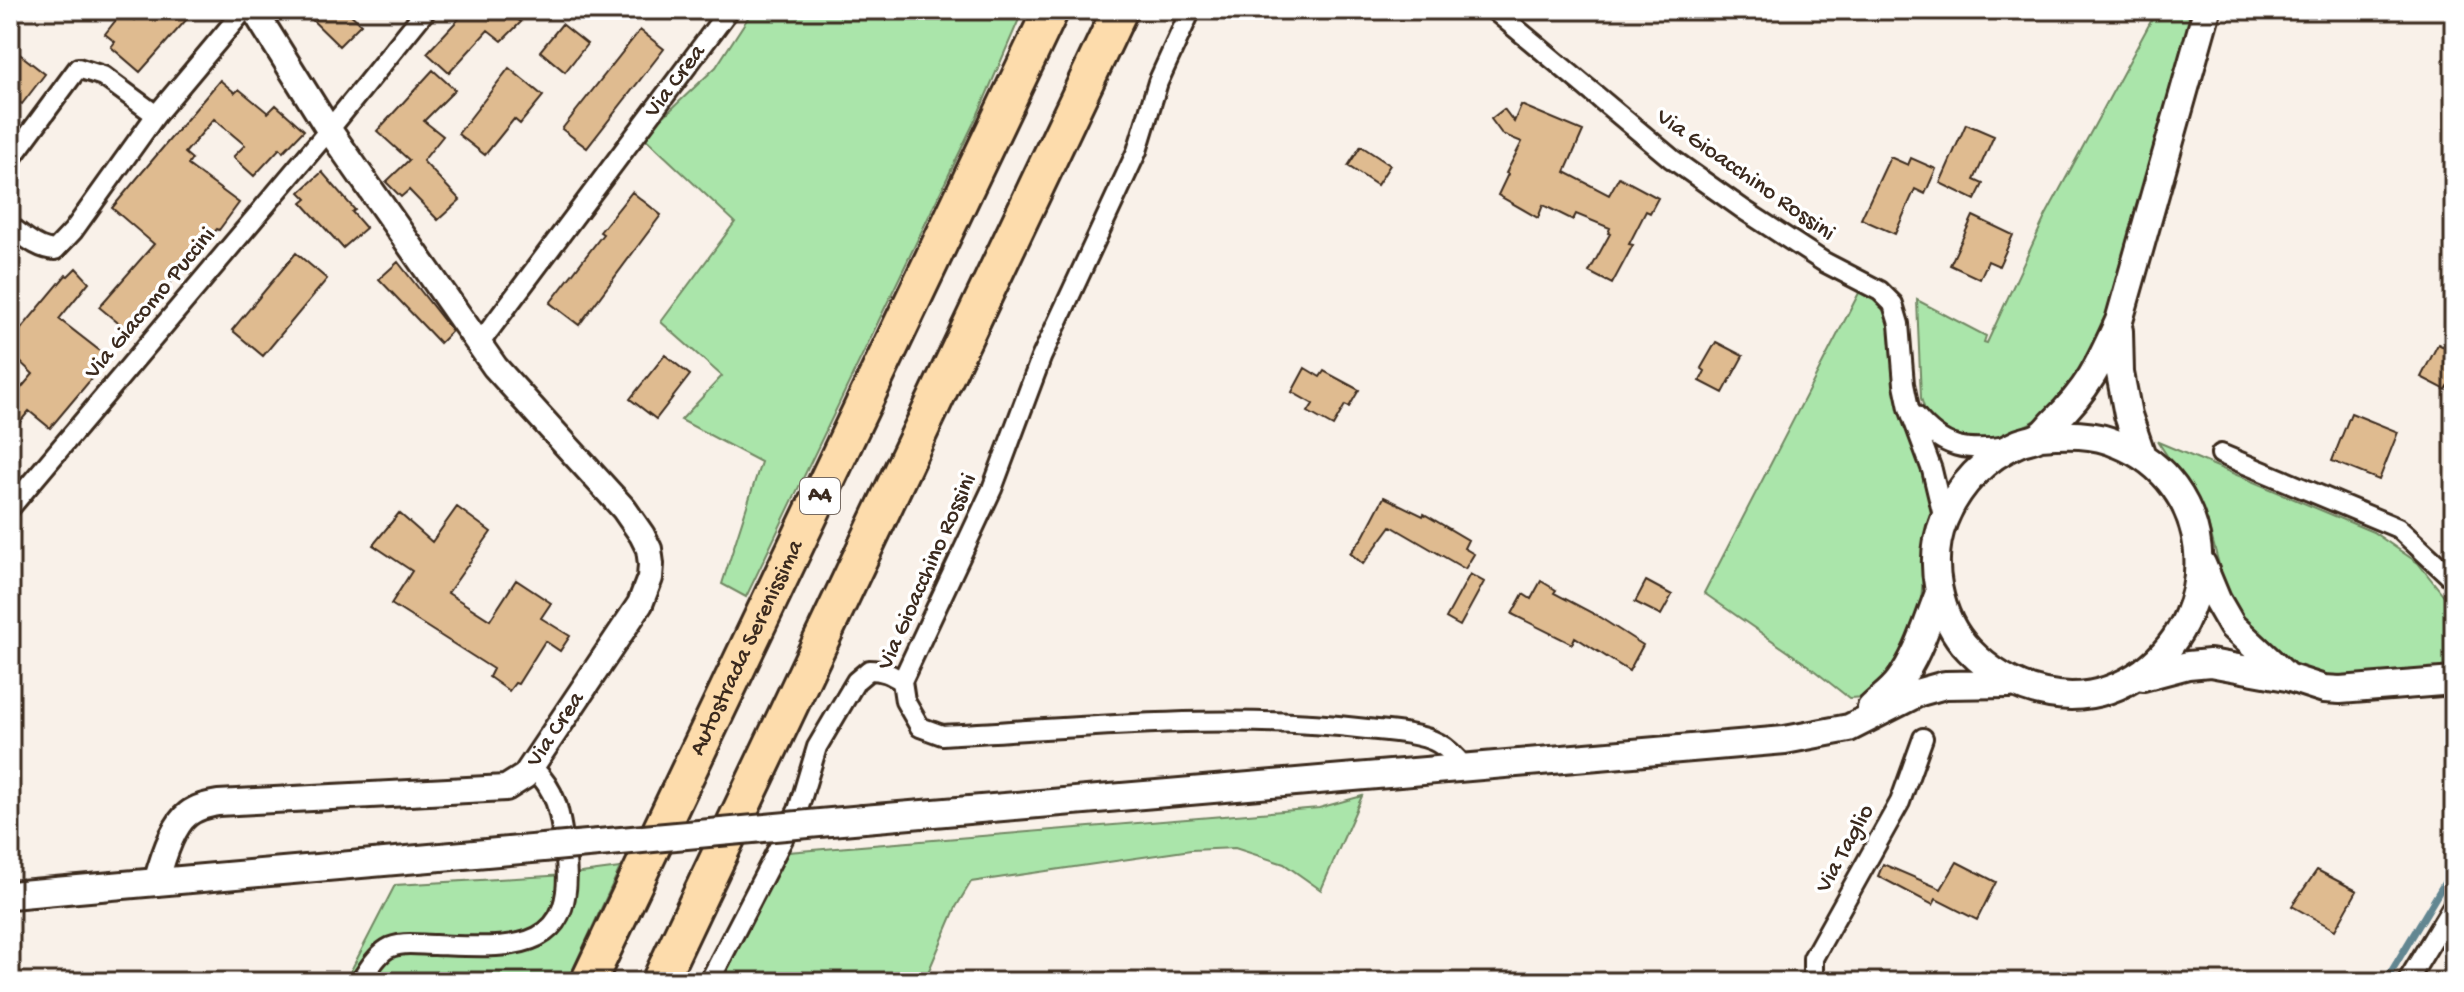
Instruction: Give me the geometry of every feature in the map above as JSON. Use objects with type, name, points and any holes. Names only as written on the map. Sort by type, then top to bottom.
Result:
[{"type":"highway","name":"Autostrada Serenissima","points":[[588,982],[1051,10]]},
{"type":"highway","points":[[659,982],[1120,10]]},
{"type":"highway","points":[[681,935],[774,778],[934,439],[1143,10]]},
{"type":"main road","points":[[2207,10],[2119,321],[2100,362],[2085,390],[2029,440],[1986,462],[1961,488],[1944,520],[1936,556],[1939,593],[1949,621],[1965,647],[1987,668],[2013,684],[2039,693],[2077,696],[2096,693],[2131,680],[2188,665],[2210,663],[2340,690],[2454,681]]},
{"type":"main road","points":[[2119,321],[2120,373],[2128,415],[2142,456]]},
{"type":"main road","points":[[2029,440],[2067,434],[2093,436],[2119,444],[2142,456],[2165,476],[2182,500],[2194,527],[2199,557],[2197,594],[2183,628],[2161,658],[2131,680]]},
{"type":"main road","points":[[2199,557],[2232,626],[2287,677]]},
{"type":"main road","points":[[1849,728],[1898,682],[1923,639],[1939,593]]},
{"type":"main road","points":[[10,895],[1785,740],[1849,728],[1920,692],[1945,685],[2013,684]]},
{"type":"street","points":[[10,226],[34,244],[55,250],[73,231],[156,115],[244,10]]},
{"type":"street","name":"Via Crea","points":[[156,883],[177,828],[185,816],[201,806],[506,788],[533,768],[640,604],[650,578],[649,549],[624,509],[495,367],[329,130],[254,10]]},
{"type":"street","points":[[329,130],[426,10]]},
{"type":"street","name":"Via Crea","points":[[479,344],[729,10]]},
{"type":"street","name":"Via Gioacchino Rossini","points":[[1191,10],[1158,82],[1137,151],[1041,358],[992,489],[902,681],[905,701],[920,727],[942,735],[1281,722],[1395,732],[1436,741],[1464,767]]},
{"type":"street","name":"Via Gioacchino Rossini","points":[[1494,10],[1672,159],[1824,262],[1880,291],[1893,304],[1899,324],[1909,408],[1932,470],[1944,520]]},
{"type":"street","points":[[10,160],[78,68],[103,76],[156,115]]},
{"type":"street","name":"Via Giacomo Puccini","points":[[10,508],[329,130]]},
{"type":"street","points":[[1909,408],[1933,434],[1956,446],[1979,450],[2029,440]]},
{"type":"street","points":[[2221,454],[2398,528],[2454,580]]},
{"type":"street","points":[[709,982],[798,810],[817,747],[856,681],[869,670],[882,670],[902,681]]},
{"type":"street","name":"Via Taglio","points":[[1816,982],[1813,978],[1813,958],[1900,802],[1923,738]]},
{"type":"street","points":[[360,982],[382,954],[394,946],[527,943],[555,923],[563,901],[568,871],[559,806],[533,768]]},
{"type":"street","points":[[2407,982],[2452,912]]},
{"type":"green space","points":[[753,10],[926,10],[933,18],[939,10],[1023,10],[978,114],[746,597],[722,584],[761,462],[681,420],[722,376],[661,322],[735,222],[643,136],[716,67]]},
{"type":"green space","points":[[2157,10],[2178,10],[2192,19],[2112,313],[2092,367],[2054,411],[1991,443],[1953,439],[1927,416],[1921,398],[1917,300],[1986,336],[1984,342],[1987,343],[2046,215]]},
{"type":"green space","points":[[1860,291],[1880,303],[1888,320],[1926,461],[1936,517],[1924,566],[1920,612],[1905,662],[1867,697],[1849,698],[1704,593]]},
{"type":"green space","points":[[2158,442],[2373,532],[2418,563],[2454,610],[2454,664],[2441,676],[2318,679],[2267,654],[2247,636],[2226,591],[2208,523],[2200,505]]},
{"type":"green space","points":[[1362,796],[1321,890],[1284,864],[1235,848],[1191,850],[971,882],[956,907],[924,982],[702,982],[763,855],[1319,808]]},
{"type":"green space","points":[[620,868],[567,982],[345,982],[395,885],[566,875]]},
{"type":"building","points":[[144,10],[195,10],[140,72],[111,47],[115,42],[105,34],[123,11],[135,20]]},
{"type":"building","points":[[302,10],[346,10],[361,24],[339,46]]},
{"type":"building","points":[[467,10],[505,10],[521,22],[502,41],[488,30],[449,73],[427,53]]},
{"type":"building","points":[[562,24],[587,44],[565,72],[540,51]]},
{"type":"building","points":[[640,30],[664,49],[587,148],[562,129]]},
{"type":"building","points":[[17,52],[45,74],[22,104],[10,96],[10,61]]},
{"type":"building","points":[[509,68],[543,96],[520,124],[514,119],[485,155],[458,134]]},
{"type":"building","points":[[433,70],[455,90],[424,121],[443,136],[423,161],[460,200],[438,220],[409,190],[401,197],[386,182],[409,160],[377,131]]},
{"type":"building","points":[[220,80],[235,93],[239,89],[268,113],[276,105],[304,130],[283,152],[280,148],[254,176],[233,157],[245,145],[214,119],[185,153],[192,159],[188,165],[239,203],[219,230],[128,331],[99,307],[154,244],[112,208]]},
{"type":"building","points":[[1521,105],[1583,131],[1565,172],[1609,195],[1619,177],[1658,198],[1650,213],[1646,211],[1629,244],[1633,245],[1612,284],[1589,272],[1610,234],[1610,228],[1576,214],[1573,220],[1543,205],[1538,218],[1498,195],[1522,142],[1502,134],[1491,119],[1504,109],[1514,122]]},
{"type":"building","points":[[1966,124],[1994,136],[1974,180],[1983,184],[1975,200],[1940,183]]},
{"type":"building","points":[[1361,146],[1390,165],[1377,185],[1348,166]]},
{"type":"building","points":[[1890,157],[1908,165],[1911,158],[1936,169],[1925,194],[1915,189],[1895,234],[1861,219]]},
{"type":"building","points":[[322,172],[355,210],[352,212],[366,228],[343,248],[302,203],[307,199],[300,192]]},
{"type":"building","points":[[632,192],[661,215],[579,325],[550,303]]},
{"type":"building","points":[[1973,216],[2013,235],[1999,266],[1988,261],[1980,279],[1950,265]]},
{"type":"building","points":[[296,253],[327,279],[263,356],[232,330]]},
{"type":"building","points":[[398,262],[452,331],[440,343],[379,279]]},
{"type":"building","points":[[76,268],[89,282],[59,319],[109,358],[50,428],[29,411],[10,434],[10,401],[33,374],[10,352],[10,342],[66,275]]},
{"type":"building","points":[[1716,342],[1743,356],[1723,393],[1700,381],[1705,371],[1701,368]]},
{"type":"building","points":[[2438,344],[2454,352],[2454,375],[2446,390],[2421,377]]},
{"type":"building","points":[[665,355],[690,375],[656,419],[630,399]]},
{"type":"building","points":[[1305,368],[1320,377],[1324,371],[1359,390],[1349,407],[1345,405],[1333,426],[1308,412],[1313,404],[1292,392]]},
{"type":"building","points":[[2351,413],[2398,432],[2379,480],[2332,461]]},
{"type":"building","points":[[1384,497],[1424,514],[1468,540],[1464,548],[1474,554],[1465,569],[1391,526],[1363,564],[1350,553],[1363,537]]},
{"type":"building","points":[[457,507],[491,532],[448,593],[490,620],[516,580],[551,603],[541,618],[570,636],[560,651],[545,641],[518,684],[515,683],[509,691],[489,677],[493,669],[391,604],[412,571],[373,545],[399,513],[432,542]]},
{"type":"building","points":[[1470,574],[1484,582],[1460,626],[1446,618]]},
{"type":"building","points":[[1541,581],[1556,590],[1554,593],[1643,645],[1629,671],[1575,637],[1572,644],[1512,614],[1523,594],[1531,599]]},
{"type":"building","points":[[1646,581],[1672,595],[1661,615],[1635,602]]},
{"type":"building","points":[[1957,862],[1996,882],[1977,920],[1936,899],[1933,905],[1878,876],[1883,864],[1941,889]]},
{"type":"building","points":[[2317,870],[2357,891],[2335,930],[2292,906]]},
{"type":"waterway","points":[[2385,982],[2454,867]]}]
